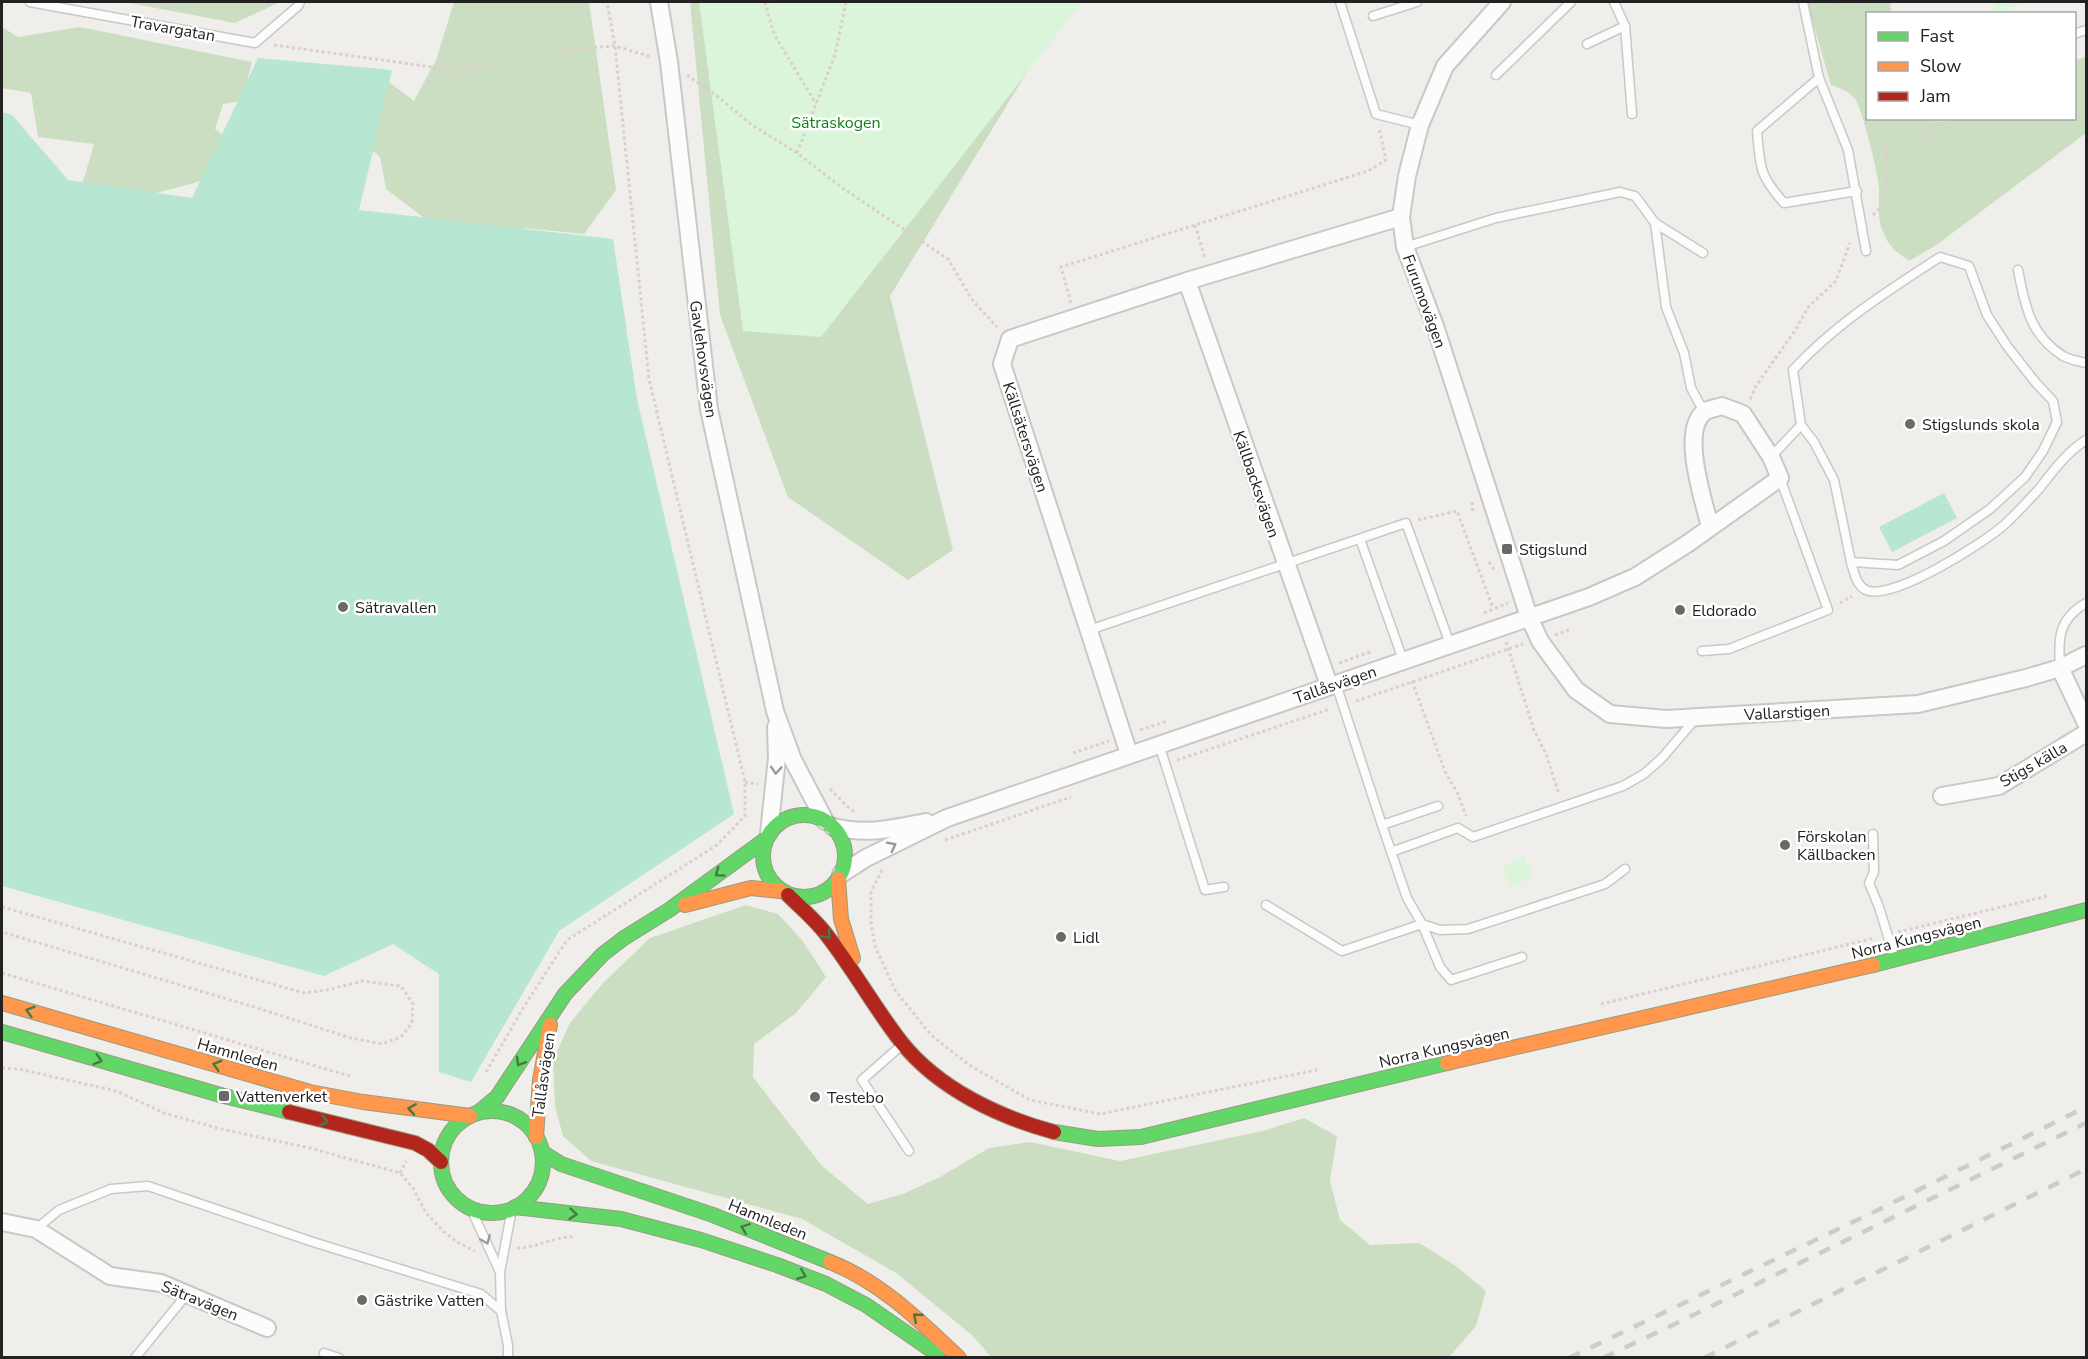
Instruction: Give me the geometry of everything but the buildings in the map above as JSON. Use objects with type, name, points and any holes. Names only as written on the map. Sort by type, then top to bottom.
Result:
[{"type":"street","name":"Gavlehovsvägen","points":[[659,2],[669,62],[709,409],[775,711],[794,760],[829,824]]},
{"type":"street","name":"Furumovägen","points":[[1502,2],[1445,66],[1420,125],[1407,176],[1401,217],[1405,247],[1436,326],[1529,617]]},
{"type":"street","points":[[1010,339],[1187,281],[1401,217]]},
{"type":"street","name":"Källbacksvägen","points":[[1187,281],[1285,565],[1332,684]]},
{"type":"street","name":"Källsätersvägen","points":[[1010,339],[1002,364],[1129,754]]},
{"type":"street","points":[[1710,526],[1693,455],[1696,426],[1704,412],[1722,406],[1743,414],[1771,457],[1780,478]]},
{"type":"street","name":"Tallåsvägen","points":[[669,910],[751,888],[802,898],[816,896],[829,890],[840,877],[882,850],[947,818],[1589,597],[1635,577],[1687,544],[1780,478]]},
{"type":"street","name":"Vallarstigen","points":[[1529,617],[1540,641],[1576,690],[1611,714],[1666,719],[1918,704],[2060,668],[2086,656]]},
{"type":"street","points":[[2060,668],[2086,723]]},
{"type":"street","name":"Gavlehovsvägen","points":[[767,836],[777,758],[775,711]]},
{"type":"street","name":"Stigs källa","points":[[1942,796],[1999,786],[2086,733]]},
{"type":"street","name":"Tallåsvägen","points":[[475,1114],[497,1097],[552,1013],[579,978],[603,954],[669,910],[767,836],[778,824],[801,815],[813,816],[855,832],[877,831],[947,818]]},
{"type":"street","points":[[829,824],[840,837],[844,849],[845,862],[840,877]]},
{"type":"street","points":[[767,836],[762,850],[765,873],[771,883],[784,893]]},
{"type":"street","name":"Norra Kungsvägen","points":[[840,877],[837,902],[843,929],[860,980]]},
{"type":"street","name":"Norra Kungsvägen","points":[[784,893],[828,936],[903,1044],[932,1071],[955,1088],[1022,1123],[1061,1134],[1098,1139],[1141,1137],[1373,1080],[1895,960],[2086,910]]},
{"type":"street","name":"Hamnleden","points":[[2,1003],[309,1092],[363,1102],[475,1114]]},
{"type":"street","name":"Tallåsvägen","points":[[537,1137],[539,1081],[552,1013]]},
{"type":"street","points":[[2,1032],[224,1096],[415,1143],[428,1150],[441,1162]]},
{"type":"street","points":[[496,1111],[512,1115],[526,1124],[537,1137],[542,1152],[543,1168],[538,1184],[528,1197],[514,1208],[498,1213],[471,1209],[449,1190],[443,1176],[441,1162],[443,1148],[449,1135],[458,1124],[475,1114],[496,1111]]},
{"type":"street","name":"Hamnleden","points":[[542,1152],[561,1164],[713,1215],[838,1265],[879,1289],[912,1313],[959,1358]]},
{"type":"street","points":[[514,1208],[621,1219],[701,1240],[777,1265],[826,1284],[866,1305],[941,1358]]},
{"type":"street","name":"Sätravägen","points":[[2,1222],[36,1229],[110,1276],[161,1283],[267,1328]]},
{"type":"lane","name":"Travargatan","points":[[30,2],[255,43]]},
{"type":"lane","points":[[255,43],[300,2]]},
{"type":"lane","points":[[1341,2],[1376,114],[1420,125]]},
{"type":"lane","points":[[1373,16],[1417,2]]},
{"type":"lane","points":[[1496,75],[1571,2]]},
{"type":"lane","points":[[1614,2],[1625,26],[1632,114]]},
{"type":"lane","points":[[1803,2],[1819,78],[1848,150],[1866,251]]},
{"type":"lane","points":[[1587,44],[1625,26]]},
{"type":"lane","points":[[1819,78],[1756,131],[1760,166],[1769,186],[1784,203],[1857,191]]},
{"type":"lane","points":[[1405,247],[1496,218],[1620,192],[1635,196],[1655,223],[1702,253]]},
{"type":"lane","points":[[1655,223],[1666,308],[1683,354],[1691,388],[1704,412]]},
{"type":"lane","points":[[1851,562],[1898,565],[1944,541],[1990,509],[2025,477],[2043,451],[2057,422],[2053,401],[2007,346],[1987,315],[1969,266],[1940,257],[1849,320],[1811,350],[1793,370],[1801,425],[1814,442],[1834,480],[1851,562],[1857,580],[1863,589],[1873,592],[1905,586],[1983,540],[2002,527],[2038,490],[2058,465],[2086,440]]},
{"type":"lane","points":[[2018,270],[2023,297],[2037,333],[2065,357],[2086,363]]},
{"type":"lane","points":[[1771,457],[1801,425]]},
{"type":"lane","points":[[1702,651],[1729,649],[1828,610],[1780,478]]},
{"type":"lane","points":[[1089,630],[1406,523],[1450,644]]},
{"type":"lane","points":[[1360,539],[1403,660]]},
{"type":"lane","points":[[2060,668],[2059,638],[2076,608],[2086,603]]},
{"type":"lane","points":[[1332,684],[1407,898],[1422,924],[1440,967],[1451,980],[1522,957]]},
{"type":"lane","points":[[1391,852],[1458,828],[1473,837],[1623,786],[1644,774],[1662,758],[1697,717]]},
{"type":"lane","points":[[1159,744],[1205,890],[1224,888]]},
{"type":"lane","points":[[1382,825],[1438,806]]},
{"type":"lane","points":[[1873,834],[1874,872],[1869,883],[1895,960]]},
{"type":"lane","points":[[1266,905],[1342,951],[1422,924],[1440,930],[1468,929],[1605,884],[1625,868]]},
{"type":"lane","points":[[903,1044],[862,1080],[909,1151]]},
{"type":"lane","points":[[36,1229],[59,1210],[111,1189],[148,1186],[313,1242],[481,1294],[501,1311]]},
{"type":"lane","points":[[508,1358],[501,1311],[500,1272],[514,1208]]},
{"type":"lane","points":[[471,1209],[500,1272]]},
{"type":"lane","points":[[135,1358],[187,1294]]},
{"type":"lane","points":[[324,1353],[339,1358]]},
{"type":"path","points":[[607,2],[615,46],[649,378],[745,782],[775,787]]},
{"type":"path","points":[[765,2],[774,34],[816,104]]},
{"type":"path","points":[[797,153],[835,55],[846,2]]},
{"type":"path","points":[[1836,2],[1843,15],[1866,31]]},
{"type":"path","points":[[255,43],[461,71],[570,48],[615,46],[669,62],[717,96],[752,126],[797,153],[841,187],[948,259],[973,301],[1010,339]]},
{"type":"path","points":[[1075,318],[1061,267],[1368,171],[1386,160],[1376,114]]},
{"type":"path","points":[[1743,414],[1756,386],[1796,330],[1809,306],[1836,281],[1851,241],[1862,225],[1887,201],[1886,142],[1897,120]]},
{"type":"path","points":[[1901,120],[1926,138],[1940,120]]},
{"type":"path","points":[[1195,225],[1211,275]]},
{"type":"path","points":[[1472,498],[1473,514]]},
{"type":"path","points":[[1828,610],[1863,589]]},
{"type":"path","points":[[1549,629],[1552,636]]},
{"type":"path","points":[[1412,681],[1446,774],[1458,792],[1473,837]]},
{"type":"path","points":[[807,787],[828,787],[851,810],[858,813]]},
{"type":"path","points":[[944,841],[1071,796]]},
{"type":"path","points":[[882,850],[885,863],[872,891],[871,922],[874,946],[895,990],[931,1035],[969,1065],[1030,1100],[1100,1114],[1323,1069]]},
{"type":"path","points":[[1598,1004],[2056,895]]},
{"type":"path","points":[[2,907],[304,993],[363,981],[401,986],[413,1004],[412,1023],[401,1037],[382,1044],[351,1038],[2,932]]},
{"type":"path","points":[[2,973],[361,1079]]},
{"type":"green space","points":[[124,2],[280,2],[235,23]]},
{"type":"green space","points":[[454,2],[589,2],[616,190],[584,234],[525,228],[520,245],[444,233],[386,189],[380,157],[340,123],[381,76],[414,101],[436,60]]},
{"type":"green space","name":"Sätraskogen","points":[[690,2],[1070,2],[890,296],[953,550],[908,580],[788,497],[720,315]]},
{"type":"green space","name":"Sätraskogen","points":[[699,2],[1082,2],[821,337],[743,331]]},
{"type":"green space","points":[[1807,2],[1890,2],[1891,12],[1866,12],[1866,120],[2076,120],[2076,60],[2086,57],[2086,133],[1935,246],[1909,261],[1891,246],[1882,228],[1879,217],[1878,181],[1870,142],[1858,105],[1853,96],[1831,85]]},
{"type":"green space","points":[[1993,2],[2019,2],[2020,4],[2000,12],[1997,12]]},
{"type":"green space","points":[[2,27],[18,37],[80,27],[252,62],[242,101],[223,104],[215,129],[225,137],[216,177],[134,199],[82,185],[94,144],[38,137],[31,93],[2,88]]},
{"type":"green space","name":"Sätravallen","points":[[258,58],[392,70],[359,210],[613,239],[637,399],[734,814],[559,931],[471,1082],[439,1072],[439,974],[393,944],[324,976],[2,886],[2,112],[12,115],[68,180],[192,198]]},
{"type":"green space","points":[[1944,493],[1957,518],[1892,552],[1879,527]]},
{"type":"green space","points":[[1524,856],[1533,877],[1511,887],[1502,866]]},
{"type":"green space","points":[[746,905],[778,914],[802,940],[826,977],[796,1013],[754,1044],[753,1077],[822,1166],[868,1204],[905,1193],[940,1177],[989,1148],[1030,1142],[1120,1161],[1263,1131],[1304,1118],[1337,1136],[1330,1181],[1340,1220],[1370,1245],[1419,1243],[1456,1266],[1486,1291],[1476,1326],[1449,1357],[991,1357],[973,1336],[896,1273],[802,1219],[591,1161],[563,1136],[555,1106],[553,1060],[570,1023],[603,983],[650,938]]},
{"type":"railway","points":[[1569,1358],[1878,1210],[2086,1107]]},
{"type":"railway","points":[[1603,1358],[2086,1123]]},
{"type":"railway","points":[[1704,1358],[2086,1169]]},
{"type":"traffic: fast","points":[[796,815],[812,815],[827,822],[838,833],[845,848],[845,856],[842,872],[833,885],[812,897],[796,897],[781,890],[770,879],[763,864],[763,848],[770,833],[781,822],[796,815]]},
{"type":"traffic: fast","points":[[479,1112],[497,1097],[565,994],[603,954],[669,910],[766,839]]},
{"type":"traffic: fast","points":[[1873,965],[2086,910]]},
{"type":"traffic: fast","points":[[2,1032],[224,1096],[289,1112]]},
{"type":"traffic: fast","points":[[1054,1132],[1098,1139],[1141,1137],[1447,1063]]},
{"type":"traffic: fast","points":[[492,1111],[511,1115],[528,1126],[539,1143],[543,1162],[539,1181],[528,1198],[511,1209],[492,1213],[473,1209],[456,1198],[445,1181],[441,1162],[445,1143],[456,1126],[473,1115],[492,1111]]},
{"type":"traffic: fast","points":[[542,1152],[561,1164],[713,1215],[830,1262]]},
{"type":"traffic: fast","points":[[515,1207],[621,1219],[701,1240],[777,1265],[826,1284],[866,1305],[937,1354]]},
{"type":"traffic: slow","points":[[838,879],[841,919],[853,958]]},
{"type":"traffic: slow","points":[[685,905],[751,888],[780,891]]},
{"type":"traffic: slow","points":[[1447,1063],[1873,965]]},
{"type":"traffic: slow","points":[[2,1003],[310,1092],[363,1102],[470,1116]]},
{"type":"traffic: slow","points":[[536,1137],[540,1080],[550,1025]]},
{"type":"traffic: slow","points":[[830,1262],[849,1270],[883,1291],[959,1358]]},
{"type":"traffic: jam","points":[[788,895],[825,932],[892,1030],[917,1059],[934,1074],[971,1099],[1012,1118],[1054,1132]]},
{"type":"traffic: jam","points":[[289,1112],[415,1143],[428,1150],[441,1162]]},
{"type":"place","name":"Stigslunds skola","points":[[1910,424]]},
{"type":"place","name":"Stigslund","points":[[1507,549]]},
{"type":"place","name":"Sätravallen","points":[[343,607]]},
{"type":"place","name":"Eldorado","points":[[1680,610]]},
{"type":"place","name":"Förskolan Källbacken","points":[[1785,845]]},
{"type":"place","name":"Lidl","points":[[1061,937]]},
{"type":"place","name":"Vattenverket","points":[[224,1096]]},
{"type":"place","name":"Testebo","points":[[815,1097]]},
{"type":"place","name":"Gästrike Vatten","points":[[362,1300]]}]
